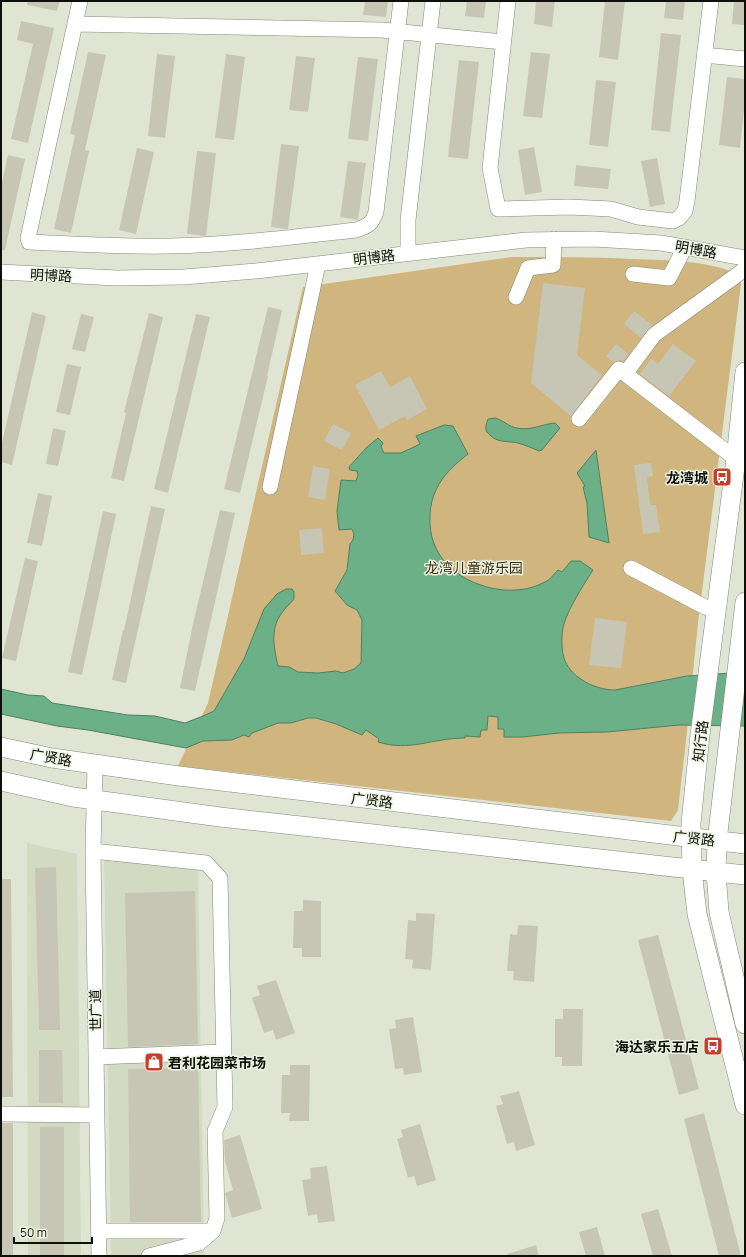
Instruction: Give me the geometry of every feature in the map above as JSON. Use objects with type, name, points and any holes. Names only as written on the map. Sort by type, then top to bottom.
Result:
[{"type":"main road","name":"知行路","points":[[745,372],[736,459],[700,735],[691,823],[692,870],[697,914],[745,1105]]},
{"type":"main road","name":"知行路","points":[[745,602],[717,840],[716,872],[722,929],[745,1024]]},
{"type":"main road","name":"广贤路","points":[[1,747],[95,765],[186,777],[745,844]]},
{"type":"main road","points":[[1,781],[73,797],[220,817],[745,875]]},
{"type":"street","points":[[80,1],[28,238],[29,242],[170,246],[278,239],[356,230],[367,226],[373,221],[376,212],[401,1]]},
{"type":"street","points":[[408,253],[408,220],[433,1]]},
{"type":"street","points":[[508,1],[490,168],[498,209],[569,207],[611,209],[638,217],[673,221],[685,212],[687,201],[711,1]]},
{"type":"street","points":[[75,24],[397,32],[503,42]]},
{"type":"street","points":[[704,55],[745,59]]},
{"type":"street","name":"明博路","points":[[1,272],[116,278],[184,277],[256,271],[526,240],[593,239],[653,242],[745,258]]},
{"type":"street","points":[[516,296],[528,268],[552,265],[554,240]]},
{"type":"street","points":[[633,274],[669,278],[685,247]]},
{"type":"street","points":[[270,487],[318,264]]},
{"type":"street","points":[[625,374],[654,335],[745,269]]},
{"type":"street","points":[[579,418],[618,369],[736,459]]},
{"type":"street","points":[[631,568],[705,607],[716,610]]},
{"type":"street","name":"世广道","points":[[95,765],[93,851],[99,1256]]},
{"type":"street","points":[[93,851],[206,863],[220,878],[225,1107],[215,1131],[217,1218],[213,1231],[199,1243],[148,1256]]},
{"type":"street","points":[[96,1057],[224,1052]]},
{"type":"street","points":[[1,1114],[97,1115]]},
{"type":"street","points":[[99,1231],[213,1231]]},
{"type":"shaded area","points":[[495,418],[511,426],[522,429],[555,423],[560,428],[542,450],[539,451],[518,443],[500,441],[490,435],[486,431],[486,425],[488,419]]},
{"type":"shaded area","points":[[444,425],[453,426],[468,454],[442,479],[432,503],[430,514],[431,531],[439,554],[447,564],[466,579],[478,584],[491,588],[518,590],[539,585],[549,580],[558,570],[562,572],[571,561],[580,561],[593,570],[569,611],[564,624],[562,637],[562,648],[565,661],[579,678],[593,686],[615,690],[687,676],[745,672],[745,726],[679,725],[607,732],[559,733],[523,737],[504,737],[504,729],[498,729],[498,717],[488,716],[487,730],[481,730],[480,737],[465,736],[465,738],[400,746],[378,742],[379,739],[366,730],[362,735],[336,724],[316,718],[308,718],[291,723],[278,723],[252,733],[249,737],[244,735],[232,740],[203,741],[186,748],[88,730],[57,726],[1,714],[1,689],[28,695],[44,696],[52,703],[128,715],[155,716],[185,723],[203,716],[214,711],[244,659],[264,609],[277,594],[286,589],[292,589],[294,592],[294,599],[281,614],[275,626],[274,646],[278,666],[289,667],[298,672],[318,673],[336,671],[343,673],[354,669],[361,663],[362,620],[357,610],[347,605],[335,591],[347,570],[350,544],[353,540],[354,534],[352,529],[339,530],[337,511],[341,480],[356,481],[358,475],[357,471],[350,470],[349,467],[367,447],[378,438],[383,443],[381,447],[384,453],[401,453],[420,444],[416,436]]},
{"type":"shaded area","points":[[596,450],[609,543],[589,537],[587,503],[583,487],[585,486],[577,473]]},
{"type":"shaded area","points":[[27,843],[77,854],[81,1256],[28,1256]]},
{"type":"shaded area","name":"君利花园菜市场","points":[[104,854],[198,868],[204,1256],[111,1256]]},
{"type":"green space","name":"龙湾儿童游乐园","points":[[511,257],[588,257],[674,261],[714,266],[739,274],[741,284],[698,623],[678,810],[671,821],[178,766],[208,703],[303,287]]},
{"type":"building","points":[[27,1],[60,1],[57,11],[27,5]]},
{"type":"building","points":[[365,1],[388,1],[386,17],[363,15]]},
{"type":"building","points":[[467,1],[486,1],[484,18],[465,16]]},
{"type":"building","points":[[536,1],[555,1],[552,27],[534,24]]},
{"type":"building","points":[[605,1],[625,1],[618,60],[599,57]]},
{"type":"building","points":[[666,1],[685,1],[683,20],[664,18]]},
{"type":"building","points":[[734,1],[745,1],[745,25],[732,24]]},
{"type":"building","points":[[21,21],[54,28],[28,143],[11,139],[33,44],[17,40]]},
{"type":"building","points":[[661,33],[681,35],[670,132],[651,130]]},
{"type":"building","points":[[88,52],[106,55],[85,150],[89,151],[71,233],[54,229],[75,135],[70,134]]},
{"type":"building","points":[[531,52],[550,54],[542,118],[523,116]]},
{"type":"building","points":[[157,54],[175,56],[165,138],[148,136]]},
{"type":"building","points":[[226,54],[245,57],[234,140],[215,138]]},
{"type":"building","points":[[296,56],[315,58],[308,112],[289,110]]},
{"type":"building","points":[[358,57],[378,59],[368,141],[348,139]]},
{"type":"building","points":[[459,60],[479,62],[468,159],[448,157]]},
{"type":"building","points":[[727,77],[745,79],[745,101],[740,148],[719,145]]},
{"type":"building","points":[[596,80],[616,82],[608,147],[589,145]]},
{"type":"building","points":[[281,144],[299,146],[288,229],[271,227]]},
{"type":"building","points":[[534,147],[542,192],[525,195],[518,150]]},
{"type":"building","points":[[137,148],[154,152],[136,234],[119,230]]},
{"type":"building","points":[[197,151],[216,153],[206,236],[187,234]]},
{"type":"building","points":[[8,155],[25,159],[5,250],[1,250],[1,187]]},
{"type":"building","points":[[657,158],[665,204],[650,207],[641,161]]},
{"type":"building","points":[[348,161],[366,163],[358,220],[340,217]]},
{"type":"building","points":[[576,165],[611,169],[608,189],[574,186]]},
{"type":"building","points":[[543,283],[585,288],[577,355],[602,375],[571,416],[531,383]]},
{"type":"building","points":[[268,307],[282,310],[240,493],[224,489]]},
{"type":"building","points":[[634,311],[652,325],[641,338],[624,324]]},
{"type":"building","points":[[32,312],[46,316],[12,465],[1,462],[1,447]]},
{"type":"building","points":[[149,313],[163,317],[124,481],[111,478],[126,413],[124,412]]},
{"type":"building","points":[[81,314],[94,317],[85,352],[72,349]]},
{"type":"building","points":[[196,314],[210,317],[168,493],[154,489]]},
{"type":"building","points":[[616,344],[628,354],[623,361],[620,360],[613,362],[606,356]]},
{"type":"building","points":[[673,344],[696,361],[669,396],[640,374],[651,359],[658,364]]},
{"type":"building","points":[[67,364],[81,367],[70,415],[56,412]]},
{"type":"building","points":[[381,371],[390,387],[410,376],[427,409],[407,420],[405,416],[379,430],[355,385]]},
{"type":"building","points":[[333,424],[351,433],[342,450],[324,441]]},
{"type":"building","points":[[53,428],[66,431],[58,466],[46,464]]},
{"type":"building","points":[[651,463],[653,476],[647,477],[650,505],[656,505],[660,532],[643,534],[634,465]]},
{"type":"building","points":[[313,466],[330,469],[325,500],[308,497]]},
{"type":"building","points":[[38,493],[52,496],[42,546],[27,543]]},
{"type":"building","points":[[151,506],[165,509],[126,683],[112,680]]},
{"type":"building","points":[[220,510],[235,513],[195,691],[180,688],[193,624]]},
{"type":"building","points":[[103,511],[116,514],[82,675],[68,672]]},
{"type":"building","points":[[322,528],[324,553],[301,555],[299,530]]},
{"type":"building","points":[[25,558],[38,561],[16,661],[2,658]]},
{"type":"building","points":[[595,618],[627,622],[621,668],[589,665]]},
{"type":"building","points":[[56,867],[60,1030],[39,1030],[35,868]]},
{"type":"building","points":[[1,879],[11,879],[13,1097],[1,1097]]},
{"type":"building","points":[[195,891],[198,1044],[128,1047],[125,893]]},
{"type":"building","points":[[303,900],[321,901],[321,957],[302,957],[302,948],[293,948],[294,911],[303,911]]},
{"type":"building","points":[[416,913],[435,914],[431,970],[412,968],[413,960],[405,959],[408,920],[416,921]]},
{"type":"building","points":[[518,925],[538,926],[534,982],[513,980],[514,971],[507,971],[510,934],[517,935]]},
{"type":"building","points":[[658,935],[699,1089],[679,1095],[638,940]]},
{"type":"building","points":[[276,980],[295,1033],[276,1040],[273,1030],[264,1033],[252,998],[260,995],[257,986]]},
{"type":"building","points":[[563,1009],[583,1009],[582,1066],[562,1066],[562,1057],[555,1057],[555,1019],[563,1019]]},
{"type":"building","points":[[413,1017],[422,1072],[404,1075],[403,1068],[395,1069],[389,1029],[396,1028],[395,1020]]},
{"type":"building","points":[[39,1050],[62,1050],[63,1103],[39,1103]]},
{"type":"building","points":[[290,1065],[310,1065],[309,1121],[289,1121],[290,1113],[281,1113],[282,1075],[290,1075]]},
{"type":"building","points":[[198,1068],[201,1222],[130,1222],[128,1069]]},
{"type":"building","points":[[519,1091],[535,1145],[516,1151],[514,1142],[507,1144],[496,1106],[503,1104],[500,1096]]},
{"type":"building","points":[[704,1113],[741,1256],[719,1256],[684,1119]]},
{"type":"building","points":[[1,1123],[13,1123],[13,1256],[1,1256]]},
{"type":"building","points":[[420,1124],[436,1180],[417,1186],[414,1176],[408,1178],[397,1139],[403,1137],[401,1130]]},
{"type":"building","points":[[40,1127],[64,1127],[64,1256],[40,1256]]},
{"type":"building","points":[[240,1135],[262,1209],[232,1218],[225,1193],[233,1190],[225,1161],[224,1140]]},
{"type":"building","points":[[327,1166],[335,1221],[318,1223],[317,1214],[308,1216],[302,1180],[311,1179],[310,1168]]},
{"type":"building","points":[[658,1209],[672,1256],[653,1256],[641,1214]]},
{"type":"building","points":[[597,1227],[605,1256],[586,1256],[579,1232]]},
{"type":"building","points":[[536,1245],[539,1256],[508,1256],[507,1254]]},
{"type":"place","name":"龙湾城","points":[[722,477]]},
{"type":"place","name":"海达家乐五店","points":[[713,1046]]},
{"type":"place","name":"君利花园菜市场","points":[[154,1062]]}]
